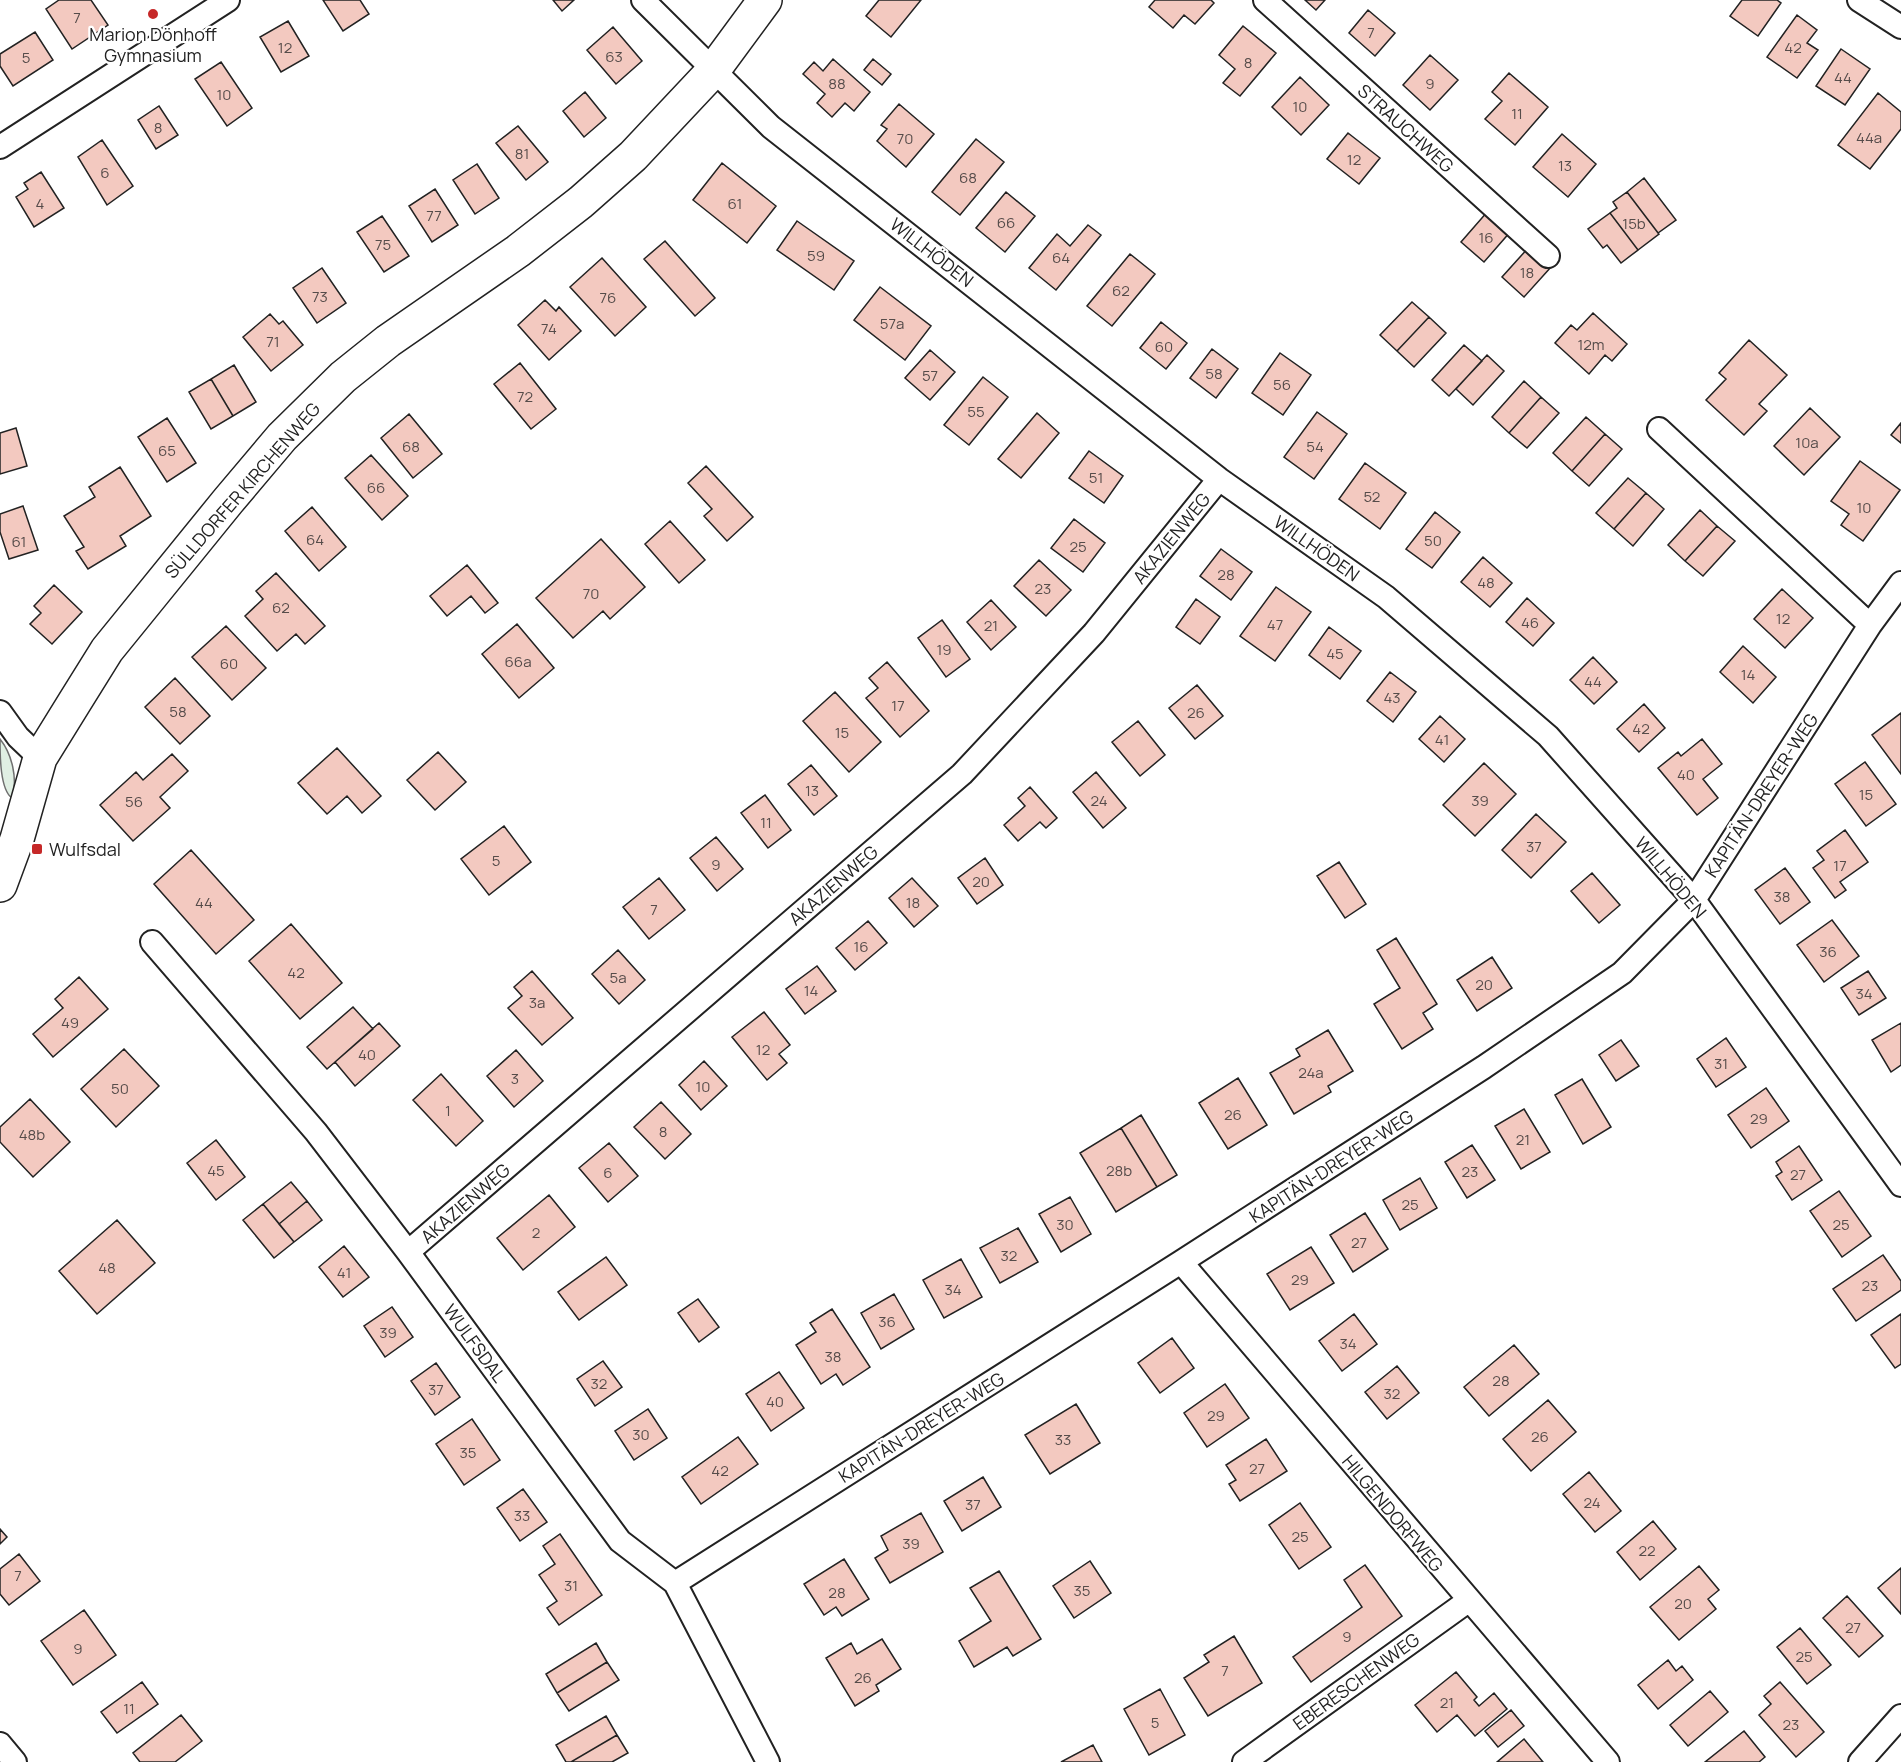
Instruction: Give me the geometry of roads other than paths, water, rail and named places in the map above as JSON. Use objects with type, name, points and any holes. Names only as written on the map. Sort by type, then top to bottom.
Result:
[{"type":"street","points":[[0,147],[228,0]]},
{"type":"street","name":"WILLHÖDEN","points":[[643,0],[712,72],[771,127],[1219,479],[1386,597],[1548,736],[1694,900],[1901,1185]]},
{"type":"street","name":"SÜLLDORFER KIRCHENWEG","points":[[0,885],[17,839],[40,758],[107,651],[282,437],[344,377],[388,341],[567,215],[633,156],[712,72],[765,0]]},
{"type":"street","name":"STRAUCHWEG","points":[[1265,0],[1548,256]]},
{"type":"street","points":[[1859,0],[1901,27]]},
{"type":"street","points":[[1659,429],[1870,625]]},
{"type":"street","name":"AKAZIENWEG","points":[[408,1252],[962,774],[1094,633],[1219,479]]},
{"type":"street","name":"KAPITÄN-DREYER-WEG","points":[[675,1582],[1181,1262],[1484,1067],[1622,973],[1694,900],[1870,625],[1901,583]]},
{"type":"street","points":[[0,712],[18,737],[40,758]]},
{"type":"street","name":"WULFSDAL","points":[[152,942],[309,1123],[408,1252],[620,1541],[675,1582],[768,1762]]},
{"type":"street","name":"HILGENDORFWEG","points":[[1181,1262],[1468,1601],[1608,1762]]},
{"type":"street","name":"EBERESCHENWEG","points":[[1244,1762],[1468,1601]]},
{"type":"street","points":[[1860,1762],[1901,1716]]},
{"type":"street","points":[[0,1744],[15,1762]]},
{"type":"place","name":"Marion Dönhoff Gymnasium","points":[[153,14]]},
{"type":"place","name":"Wulfsdal","points":[[37,849]]}]
